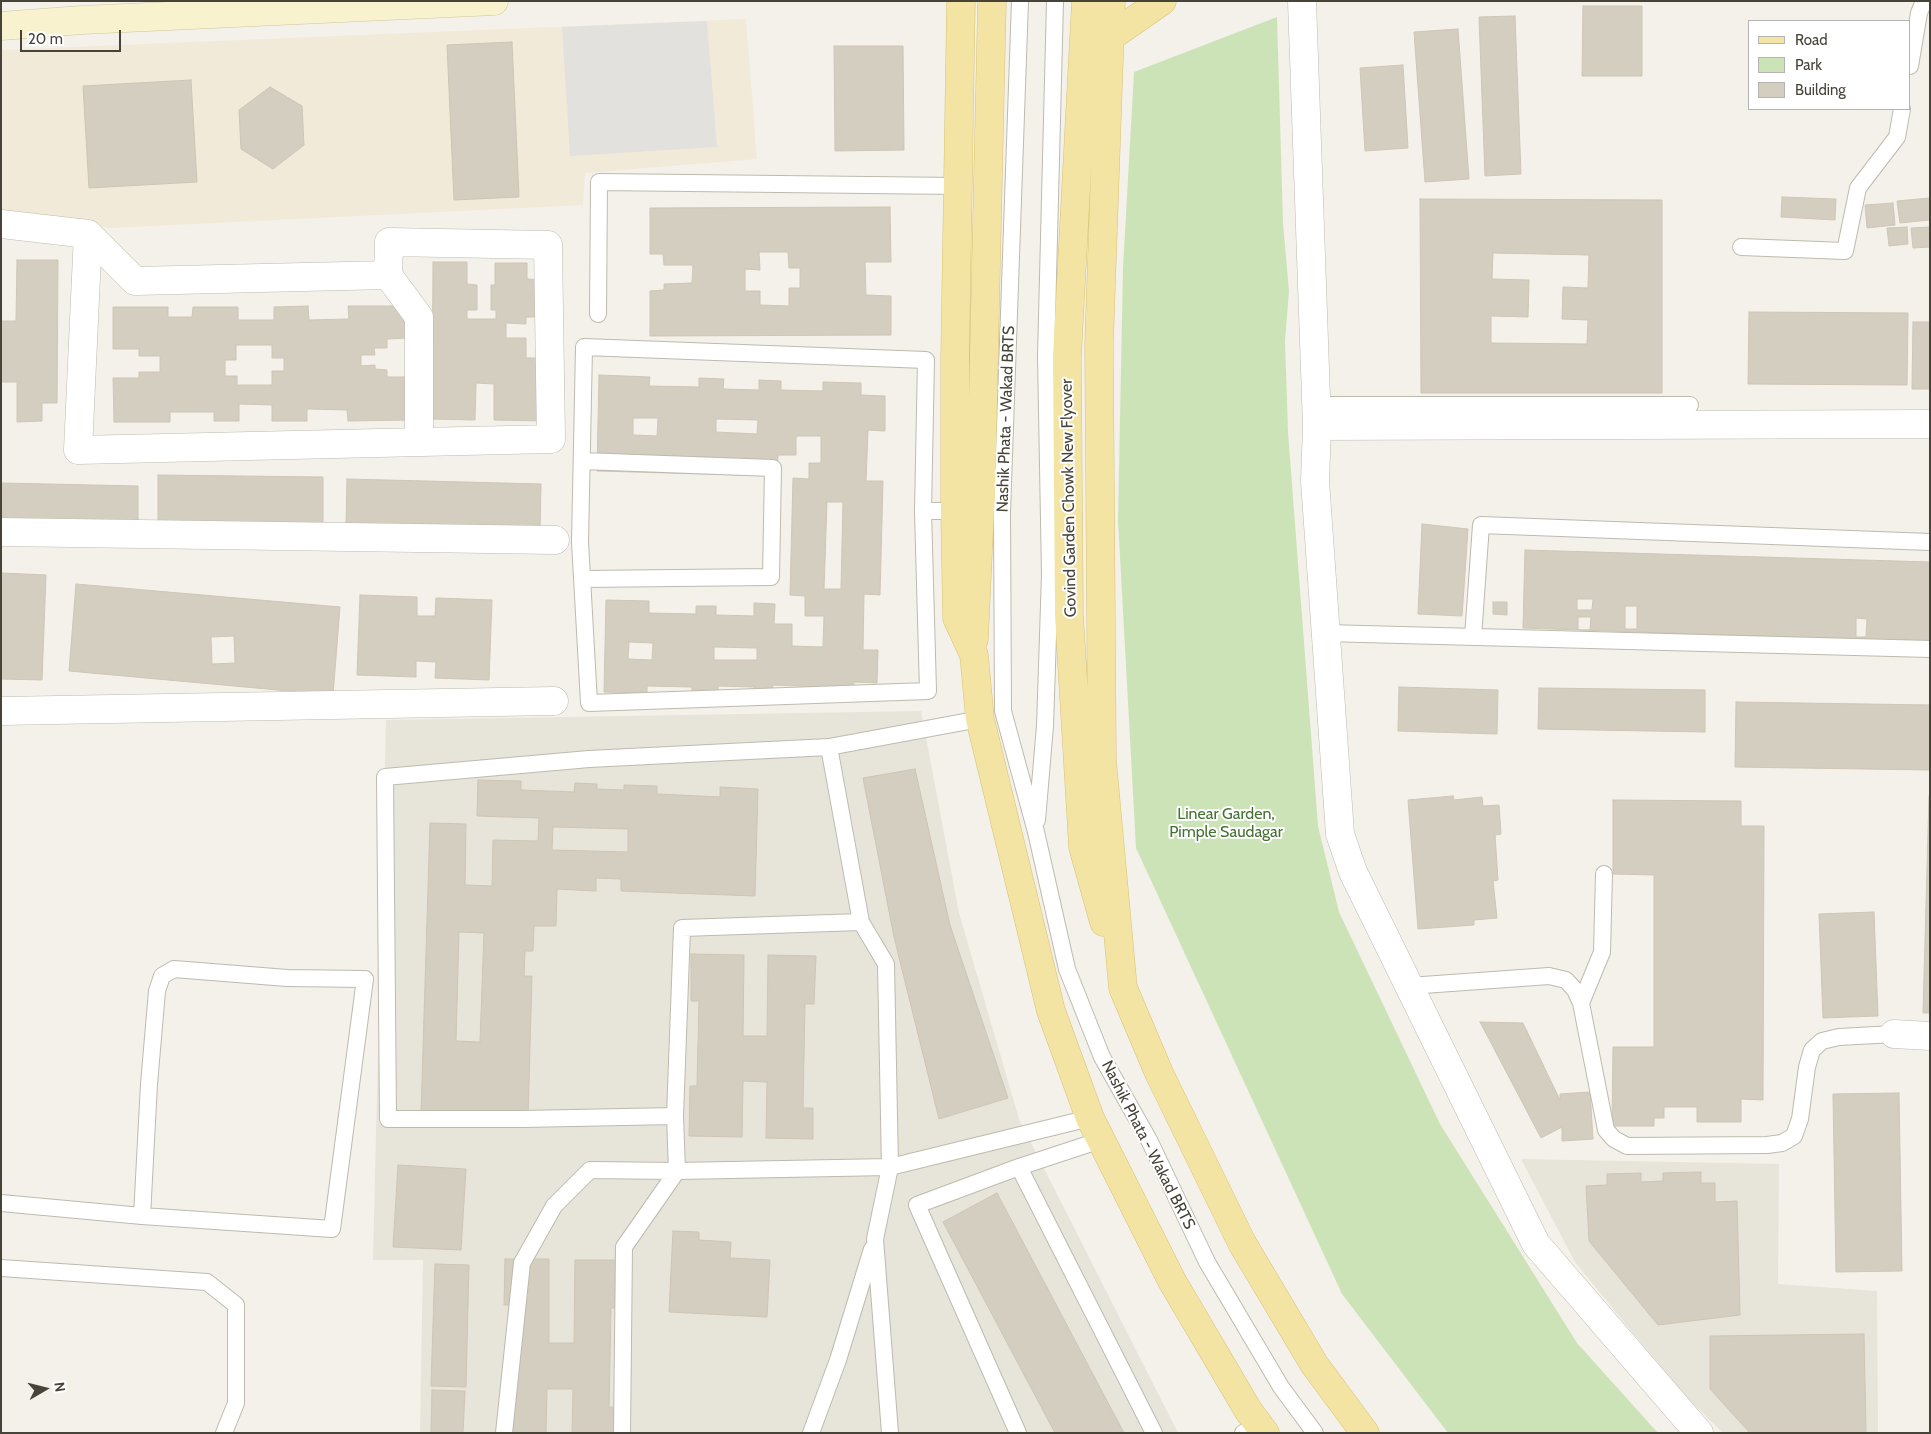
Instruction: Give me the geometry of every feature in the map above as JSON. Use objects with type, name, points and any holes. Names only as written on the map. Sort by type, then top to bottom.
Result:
[{"type":"main road","points":[[961,1],[954,512],[957,618],[974,655]]},
{"type":"main road","points":[[992,1],[981,487],[974,655],[980,719],[1051,1011],[1095,1129],[1172,1281],[1248,1410],[1256,1430]]},
{"type":"main road","name":"Govind Garden Chowk New Flyover","points":[[1086,1],[1067,357],[1069,614],[1083,848],[1123,988]]},
{"type":"main road","points":[[1111,1],[1099,344],[1102,760],[1123,988],[1159,1073],[1242,1243],[1314,1364],[1365,1433]]},
{"type":"main road","points":[[1110,37],[1162,1]]},
{"type":"street","points":[[1,26],[82,11],[494,1]]},
{"type":"street","points":[[1302,1],[1316,416],[1315,481],[1340,834],[1353,872],[1536,1244],[1699,1433]]},
{"type":"street","points":[[1,224],[88,234],[135,281],[388,275]]},
{"type":"street","points":[[88,234],[78,450],[550,440],[548,245],[389,242],[388,275],[419,317],[419,442]]},
{"type":"street","points":[[1316,416],[1930,424]]},
{"type":"street","points":[[1,532],[554,540]]},
{"type":"street","points":[[1,711],[554,701]]},
{"type":"street","points":[[1894,1034],[1930,1036]]},
{"type":"lane","name":"Nashik Phata - Wakad BRTS","points":[[1020,1],[1002,512],[1003,711],[1036,832],[1067,969],[1102,1057],[1150,1142],[1208,1262],[1281,1387],[1315,1433]]},
{"type":"lane","name":"Nashik Phata - Wakad BRTS","points":[[1036,832],[1045,726],[1050,575],[1046,356],[1055,1]]},
{"type":"lane","points":[[1911,60],[1919,13],[1924,1]]},
{"type":"lane","points":[[1741,248],[1844,251],[1858,188],[1897,137],[1902,110]]},
{"type":"lane","points":[[598,314],[599,182],[958,186]]},
{"type":"lane","points":[[584,347],[926,360],[924,511],[928,691],[589,703],[580,542],[582,461],[584,347]]},
{"type":"lane","points":[[1316,416],[1690,406]]},
{"type":"lane","points":[[582,461],[773,468],[771,578],[582,579]]},
{"type":"lane","points":[[924,511],[954,512]]},
{"type":"lane","points":[[1473,636],[1481,525],[1930,542]]},
{"type":"lane","points":[[1326,633],[1930,649]]},
{"type":"lane","points":[[675,1116],[522,1119],[388,1118],[385,777],[589,759],[829,748],[980,719]]},
{"type":"lane","points":[[811,1433],[838,1360],[875,1239],[890,1167],[886,964],[861,922],[829,748]]},
{"type":"lane","points":[[1581,1003],[1602,952],[1604,874]]},
{"type":"lane","points":[[622,1433],[624,1247],[678,1171],[675,1116],[682,928],[861,922]]},
{"type":"lane","points":[[1,1203],[142,1216],[332,1229],[365,979],[288,978],[174,969],[162,976],[157,991],[149,1084],[142,1216]]},
{"type":"lane","points":[[1409,986],[1549,976],[1566,980],[1575,990],[1581,1003],[1606,1130],[1614,1139],[1627,1146],[1767,1145],[1782,1143],[1794,1136],[1800,1118],[1807,1067],[1812,1050],[1822,1041],[1839,1037],[1894,1034]]},
{"type":"lane","points":[[504,1433],[522,1263],[554,1206],[590,1170],[678,1171],[890,1167],[1095,1129]]},
{"type":"lane","points":[[1018,1433],[917,1205],[1019,1167],[1095,1129]]},
{"type":"lane","points":[[1019,1167],[1154,1433]]},
{"type":"lane","points":[[875,1239],[890,1433]]},
{"type":"lane","points":[[1,1268],[207,1282],[236,1305],[236,1403],[224,1433]]},
{"type":"shaded area","points":[[746,19],[757,159],[585,173],[583,205],[111,228],[1,216],[1,50]]},
{"type":"shaded area","points":[[707,21],[717,147],[570,156],[562,27]]},
{"type":"shaded area","points":[[921,711],[959,913],[1019,1119],[1178,1433],[420,1433],[423,1260],[373,1260],[386,720]]},
{"type":"shaded area","points":[[1521,1159],[1779,1164],[1778,1284],[1877,1291],[1878,1433],[1723,1433],[1682,1393],[1575,1262]]},
{"type":"green space","name":"Linear Garden, Pimple Saudagar","points":[[1277,17],[1283,223],[1289,291],[1285,341],[1288,432],[1318,826],[1339,912],[1440,1124],[1577,1343],[1658,1433],[1448,1433],[1342,1294],[1136,848],[1118,520],[1123,268],[1134,72]]},
{"type":"building","points":[[1583,6],[1642,6],[1642,76],[1582,76]]},
{"type":"building","points":[[1515,16],[1521,174],[1485,176],[1479,17]]},
{"type":"building","points":[[1458,29],[1469,179],[1425,182],[1414,32]]},
{"type":"building","points":[[512,42],[519,197],[454,200],[447,45]]},
{"type":"building","points":[[834,46],[903,46],[904,150],[835,151]]},
{"type":"building","points":[[1403,65],[1408,148],[1365,151],[1360,68]]},
{"type":"building","points":[[191,80],[197,182],[89,188],[83,86]]},
{"type":"building","points":[[270,87],[302,106],[304,145],[273,169],[241,149],[239,110]]},
{"type":"building","points":[[1782,197],[1836,199],[1835,220],[1781,217]]},
{"type":"building","points":[[1930,198],[1930,220],[1900,223],[1897,201]]},
{"type":"building","points":[[1420,199],[1662,200],[1662,393],[1421,393]],"holes":[[[1493,253],[1589,255],[1588,288],[1563,287],[1562,319],[1588,320],[1587,344],[1491,343],[1491,316],[1528,317],[1529,280],[1492,279]]]},
{"type":"building","points":[[1893,203],[1895,225],[1867,228],[1865,205]]},
{"type":"building","points":[[890,207],[891,262],[865,262],[866,295],[891,296],[891,335],[650,336],[650,291],[664,290],[664,284],[692,283],[693,265],[664,265],[663,254],[650,254],[650,208]],"holes":[[[759,252],[788,252],[789,268],[800,268],[800,288],[789,288],[789,306],[760,305],[760,291],[745,291],[745,269],[760,270]]]},
{"type":"building","points":[[1907,227],[1908,244],[1889,246],[1887,228]]},
{"type":"building","points":[[1930,227],[1930,247],[1913,248],[1911,228]]},
{"type":"building","points":[[17,260],[58,260],[57,403],[42,403],[42,421],[17,422],[17,382],[1,382],[1,321],[16,321]]},
{"type":"building","points":[[433,262],[467,262],[467,284],[477,285],[477,310],[467,310],[467,319],[496,319],[496,310],[491,310],[491,285],[495,285],[495,263],[527,263],[527,279],[545,280],[545,317],[526,317],[526,324],[506,323],[506,338],[526,338],[526,358],[544,358],[543,421],[494,420],[494,384],[476,383],[475,420],[432,419]]},
{"type":"building","points":[[308,306],[309,320],[349,319],[348,306],[408,306],[409,338],[387,339],[387,348],[374,348],[375,355],[361,355],[361,366],[375,365],[375,369],[387,370],[387,377],[409,377],[409,420],[348,421],[347,410],[307,409],[307,421],[272,421],[272,405],[239,404],[239,421],[214,421],[214,412],[170,412],[170,422],[114,422],[113,378],[139,378],[139,372],[160,372],[160,356],[139,356],[139,349],[113,349],[113,307],[168,307],[168,317],[192,317],[193,307],[238,307],[238,320],[274,320],[274,307]],"holes":[[[236,345],[272,345],[272,358],[284,358],[284,371],[272,371],[272,385],[237,385],[237,376],[225,376],[225,360],[236,360]]]},
{"type":"building","points":[[1749,312],[1908,313],[1907,385],[1748,384]]},
{"type":"building","points":[[1913,322],[1930,322],[1930,389],[1912,389]]},
{"type":"building","points":[[599,375],[650,377],[649,386],[699,387],[699,378],[724,379],[723,389],[759,390],[759,380],[781,381],[781,390],[823,391],[823,382],[861,383],[861,395],[885,396],[885,431],[868,430],[866,481],[883,481],[880,595],[864,594],[863,650],[878,650],[877,683],[854,682],[853,699],[823,687],[773,685],[772,696],[754,696],[754,687],[718,686],[718,695],[692,694],[692,687],[647,686],[647,693],[604,692],[606,600],[649,601],[649,613],[696,614],[696,606],[716,606],[716,615],[754,616],[754,603],[775,604],[774,624],[792,624],[792,646],[823,647],[824,616],[805,616],[805,596],[790,595],[793,478],[809,479],[809,463],[821,463],[821,436],[796,436],[796,455],[778,455],[777,476],[597,471]],"holes":[[[633,418],[658,418],[657,436],[633,435]],[[716,419],[758,420],[757,434],[716,432]],[[827,502],[843,502],[841,589],[824,589]],[[629,642],[653,643],[652,660],[628,659]],[[714,647],[757,648],[757,660],[714,660]]]},
{"type":"building","points":[[158,475],[323,477],[323,526],[158,524]]},
{"type":"building","points":[[347,479],[541,484],[540,531],[346,526]]},
{"type":"building","points":[[1,483],[138,486],[138,524],[1,521]]},
{"type":"building","points":[[1422,524],[1468,529],[1462,616],[1418,614]]},
{"type":"building","points":[[1525,550],[1930,562],[1930,642],[1581,630],[1590,630],[1591,617],[1578,617],[1578,630],[1523,628]],"holes":[[[1577,599],[1593,599],[1592,610],[1577,610]],[[1625,606],[1637,606],[1637,629],[1625,629]],[[1856,618],[1867,619],[1866,637],[1856,637]]]},
{"type":"building","points":[[1,573],[46,575],[42,680],[1,679]]},
{"type":"building","points":[[76,584],[340,607],[333,695],[69,671]],"holes":[[[234,636],[235,663],[212,664],[211,637]]]},
{"type":"building","points":[[360,595],[417,597],[417,616],[435,616],[436,598],[492,600],[489,680],[435,678],[436,662],[416,661],[416,677],[357,675]]},
{"type":"building","points":[[1493,602],[1507,602],[1507,615],[1493,614]]},
{"type":"building","points":[[1399,687],[1498,690],[1497,734],[1398,731]]},
{"type":"building","points":[[1539,688],[1705,690],[1705,732],[1538,729]]},
{"type":"building","points":[[1736,702],[1930,705],[1930,770],[1735,767]]},
{"type":"building","points":[[915,769],[950,925],[1008,1098],[939,1119],[894,937],[863,778]]},
{"type":"building","points":[[478,780],[521,781],[521,790],[574,792],[575,783],[597,784],[597,789],[624,790],[624,785],[657,786],[657,794],[720,797],[720,787],[758,789],[755,896],[621,891],[621,879],[596,878],[596,891],[557,889],[556,926],[534,926],[533,951],[525,951],[524,976],[532,976],[528,1118],[421,1114],[430,823],[466,824],[465,885],[492,886],[493,840],[538,841],[539,818],[477,816]],"holes":[[[553,827],[628,829],[628,852],[552,850]],[[459,932],[484,933],[480,1042],[456,1041]]]},
{"type":"building","points":[[1453,796],[1454,800],[1482,797],[1483,806],[1499,805],[1501,834],[1495,835],[1498,880],[1493,881],[1497,918],[1474,920],[1474,925],[1418,929],[1408,800]]},
{"type":"building","points":[[1929,796],[1930,1013],[1923,1013]]},
{"type":"building","points":[[1613,800],[1741,801],[1741,826],[1764,826],[1763,1100],[1741,1099],[1741,1122],[1697,1122],[1697,1107],[1664,1107],[1664,1118],[1654,1118],[1654,1126],[1612,1126],[1613,1047],[1654,1047],[1654,875],[1613,874]]},
{"type":"building","points":[[1874,912],[1878,1016],[1823,1018],[1819,914]]},
{"type":"building","points":[[691,954],[744,955],[743,1036],[767,1036],[768,955],[816,956],[814,1004],[805,1004],[803,1108],[813,1108],[813,1139],[766,1138],[767,1082],[743,1081],[742,1137],[689,1136],[690,1086],[697,1086],[699,1001],[691,1001]]},
{"type":"building","points":[[1480,1022],[1523,1023],[1560,1100],[1560,1094],[1590,1092],[1593,1139],[1562,1141],[1562,1127],[1541,1138]]},
{"type":"building","points":[[1899,1093],[1902,1271],[1836,1272],[1833,1094]]},
{"type":"building","points":[[398,1165],[466,1169],[461,1250],[393,1247]]},
{"type":"building","points":[[1701,1172],[1701,1183],[1715,1183],[1715,1202],[1737,1201],[1740,1315],[1658,1325],[1589,1241],[1586,1186],[1607,1185],[1607,1174],[1641,1173],[1641,1182],[1663,1181],[1663,1173]]},
{"type":"building","points":[[997,1193],[1124,1433],[1055,1433],[943,1222]]},
{"type":"building","points":[[673,1231],[699,1232],[699,1240],[731,1242],[730,1258],[770,1260],[767,1317],[669,1312]]},
{"type":"building","points":[[505,1259],[549,1259],[549,1343],[574,1343],[575,1260],[619,1260],[618,1308],[611,1308],[609,1407],[617,1407],[617,1433],[572,1433],[573,1389],[547,1389],[546,1433],[503,1433],[512,1305],[504,1305]]},
{"type":"building","points":[[435,1264],[469,1265],[466,1387],[431,1386]]},
{"type":"building","points":[[1864,1334],[1866,1433],[1750,1433],[1710,1389],[1710,1336]]},
{"type":"building","points":[[432,1390],[465,1391],[463,1433],[431,1433]]}]
